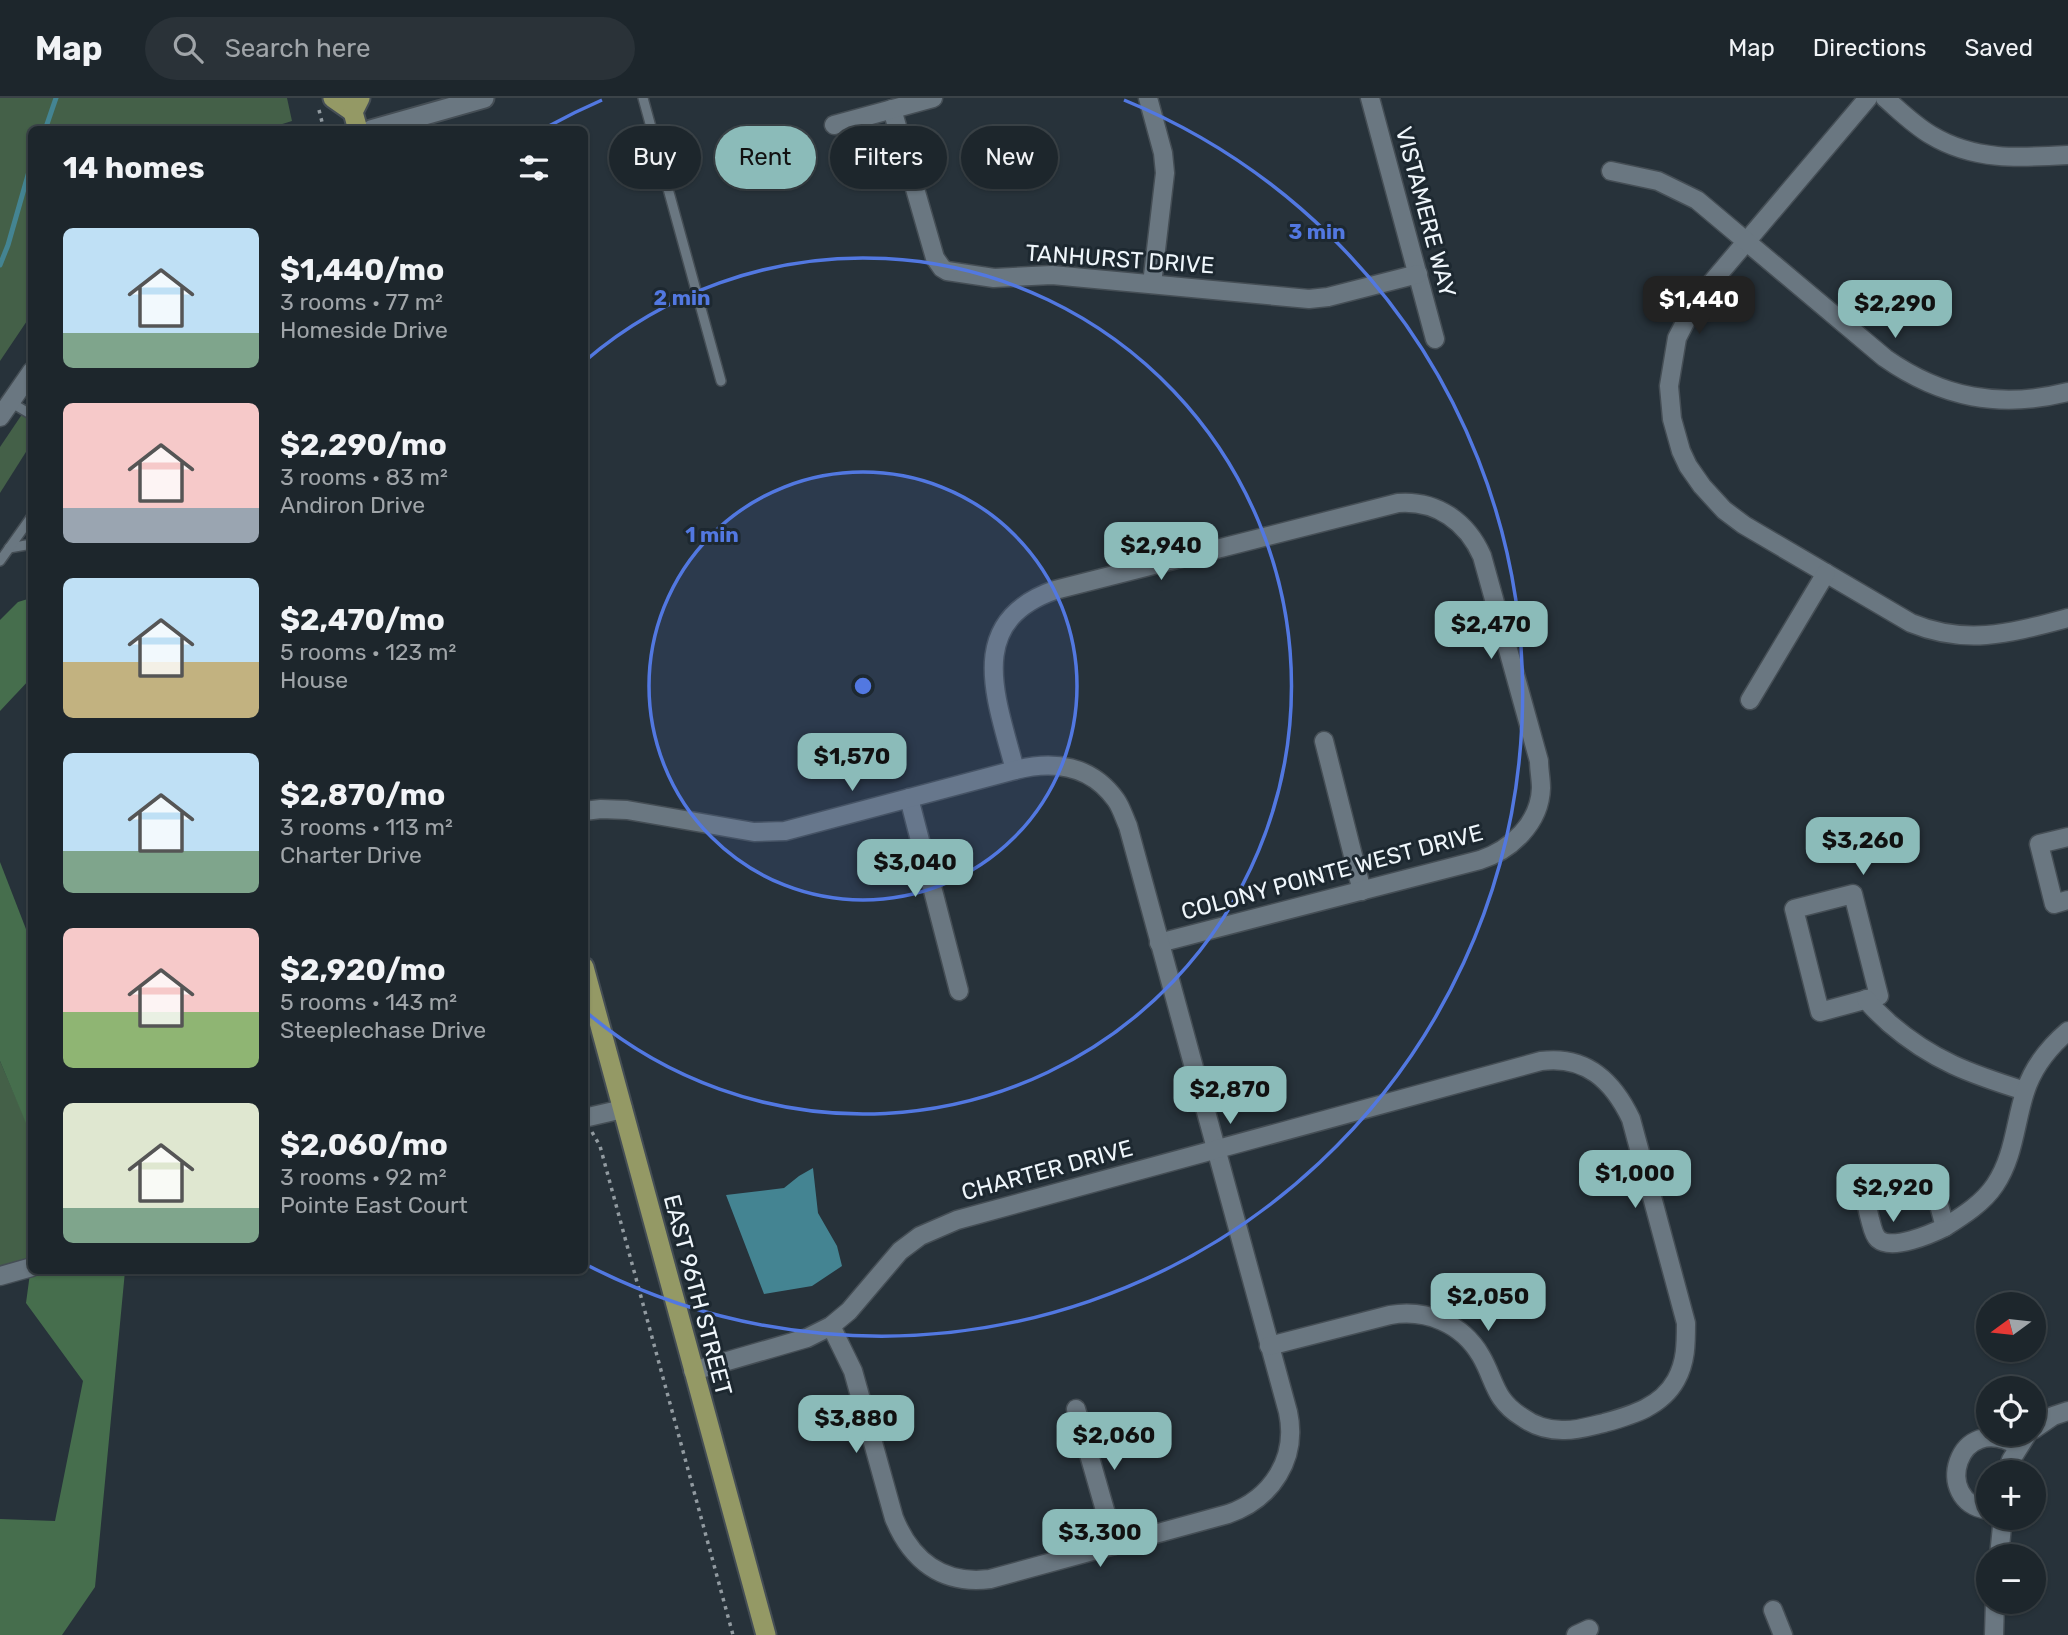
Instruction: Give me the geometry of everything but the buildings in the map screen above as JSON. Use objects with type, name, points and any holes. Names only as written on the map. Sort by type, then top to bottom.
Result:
[{"type":"main road","points":[[325,101],[357,113]]},
{"type":"main road","name":"EAST 96TH STREET","points":[[588,982],[766,1635]]},
{"type":"street","points":[[385,126],[484,98]]},
{"type":"street","points":[[834,125],[933,98]]},
{"type":"street","points":[[1148,98],[1163,153],[1165,173],[1152,284]]},
{"type":"street","name":"VISTAMERE WAY","points":[[1370,98],[1435,339]]},
{"type":"street","points":[[1868,98],[1700,293],[1677,338],[1669,386],[1672,419],[1678,443],[1688,466],[1702,486],[1724,510],[1744,526],[1911,623],[1958,636],[1999,635],[2068,618]]},
{"type":"street","points":[[1885,98],[1934,136],[1972,152],[2012,158],[2068,155]]},
{"type":"street","name":"TANHURST DRIVE","points":[[892,109],[932,251],[942,268],[955,274],[994,278],[1038,274],[1309,299],[1328,297],[1418,274]]},
{"type":"street","points":[[1611,171],[1641,176],[1681,191],[1704,205],[1885,358],[1914,376],[1945,390],[1994,400],[2029,400],[2068,392]]},
{"type":"street","points":[[5,410],[28,377]]},
{"type":"street","name":"COLONY POINTE WEST DRIVE","points":[[1015,770],[992,670],[996,643],[1006,625],[1017,611],[1032,599],[1055,590],[1404,502],[1420,503],[1448,514],[1462,524],[1482,556],[1539,761],[1541,790],[1537,807],[1524,832],[1513,843],[1490,857],[1159,943]]},
{"type":"street","points":[[1750,700],[1826,573]]},
{"type":"street","points":[[1324,741],[1362,891]]},
{"type":"street","points":[[588,811],[617,809],[771,833],[1035,765],[1060,765],[1085,773],[1117,802],[1128,826],[1290,1425],[1288,1452],[1274,1483],[1256,1500],[1235,1512],[983,1580],[947,1575],[930,1567],[918,1557],[902,1537],[894,1518],[853,1371],[831,1326]]},
{"type":"street","points":[[909,798],[958,991]]},
{"type":"street","points":[[2068,837],[2039,844],[2054,904],[2068,900]]},
{"type":"street","points":[[1853,894],[1880,996],[1867,999],[1820,1012],[1794,909],[1853,894]]},
{"type":"street","points":[[1867,999],[1882,1018],[1927,1052],[1963,1071],[2025,1091]]},
{"type":"street","points":[[1945,1227],[1932,1186],[1925,1179],[1911,1177],[1880,1186],[1870,1192],[1867,1208],[1874,1233],[1885,1243],[1891,1244],[1923,1237],[1945,1227],[1974,1208],[1997,1183],[2011,1152],[2025,1091],[2045,1054],[2068,1031]]},
{"type":"street","name":"CHARTER DRIVE","points":[[693,1371],[807,1338],[831,1326],[849,1311],[900,1251],[919,1236],[957,1220],[1531,1063],[1553,1060],[1592,1070],[1607,1082],[1622,1100],[1630,1119],[1686,1323],[1684,1363],[1668,1392],[1646,1409],[1587,1427],[1562,1430],[1541,1426],[1522,1418],[1512,1410],[1494,1388],[1482,1357],[1467,1337],[1439,1319],[1414,1314],[1390,1315],[1269,1346]]},
{"type":"street","points":[[588,1117],[623,1109]]},
{"type":"street","points":[[0,1276],[28,1268]]},
{"type":"street","points":[[1076,1409],[1115,1545]]},
{"type":"street","points":[[2046,1421],[2068,1411]]},
{"type":"street","points":[[1976,1441],[1961,1454],[1956,1467],[1959,1491],[1976,1506]]},
{"type":"street","points":[[1773,1610],[1783,1635]]},
{"type":"street","points":[[1994,1635],[1995,1614]]},
{"type":"lane","points":[[643,98],[721,381]]},
{"type":"lane","points":[[5,410],[28,414]]},
{"type":"lane","points":[[0,561],[28,522]]},
{"type":"lane","points":[[9,548],[28,545]]},
{"type":"path","points":[[324,126],[325,101]]},
{"type":"path","points":[[600,1146],[733,1635]]},
{"type":"green space","points":[[0,98],[287,98],[292,121],[276,126],[28,126],[28,319],[0,361]]},
{"type":"green space","points":[[28,405],[28,449],[0,493],[0,447]]},
{"type":"green space","points":[[28,599],[28,681],[0,711],[0,620],[18,602]]},
{"type":"green space","points":[[0,862],[28,934],[28,1128],[0,1061]]},
{"type":"green space","points":[[0,1061],[28,1126],[28,1261],[0,1268]]},
{"type":"green space","points":[[30,1274],[125,1274],[95,1587],[62,1635],[0,1635],[0,1519],[55,1521],[83,1381],[26,1303]]},
{"type":"water","points":[[813,1168],[818,1213],[837,1246],[842,1266],[812,1286],[764,1294],[726,1195],[784,1188]]},
{"type":"waterway","points":[[46,126],[56,98]]},
{"type":"waterway","points":[[0,265],[28,175]]}]
